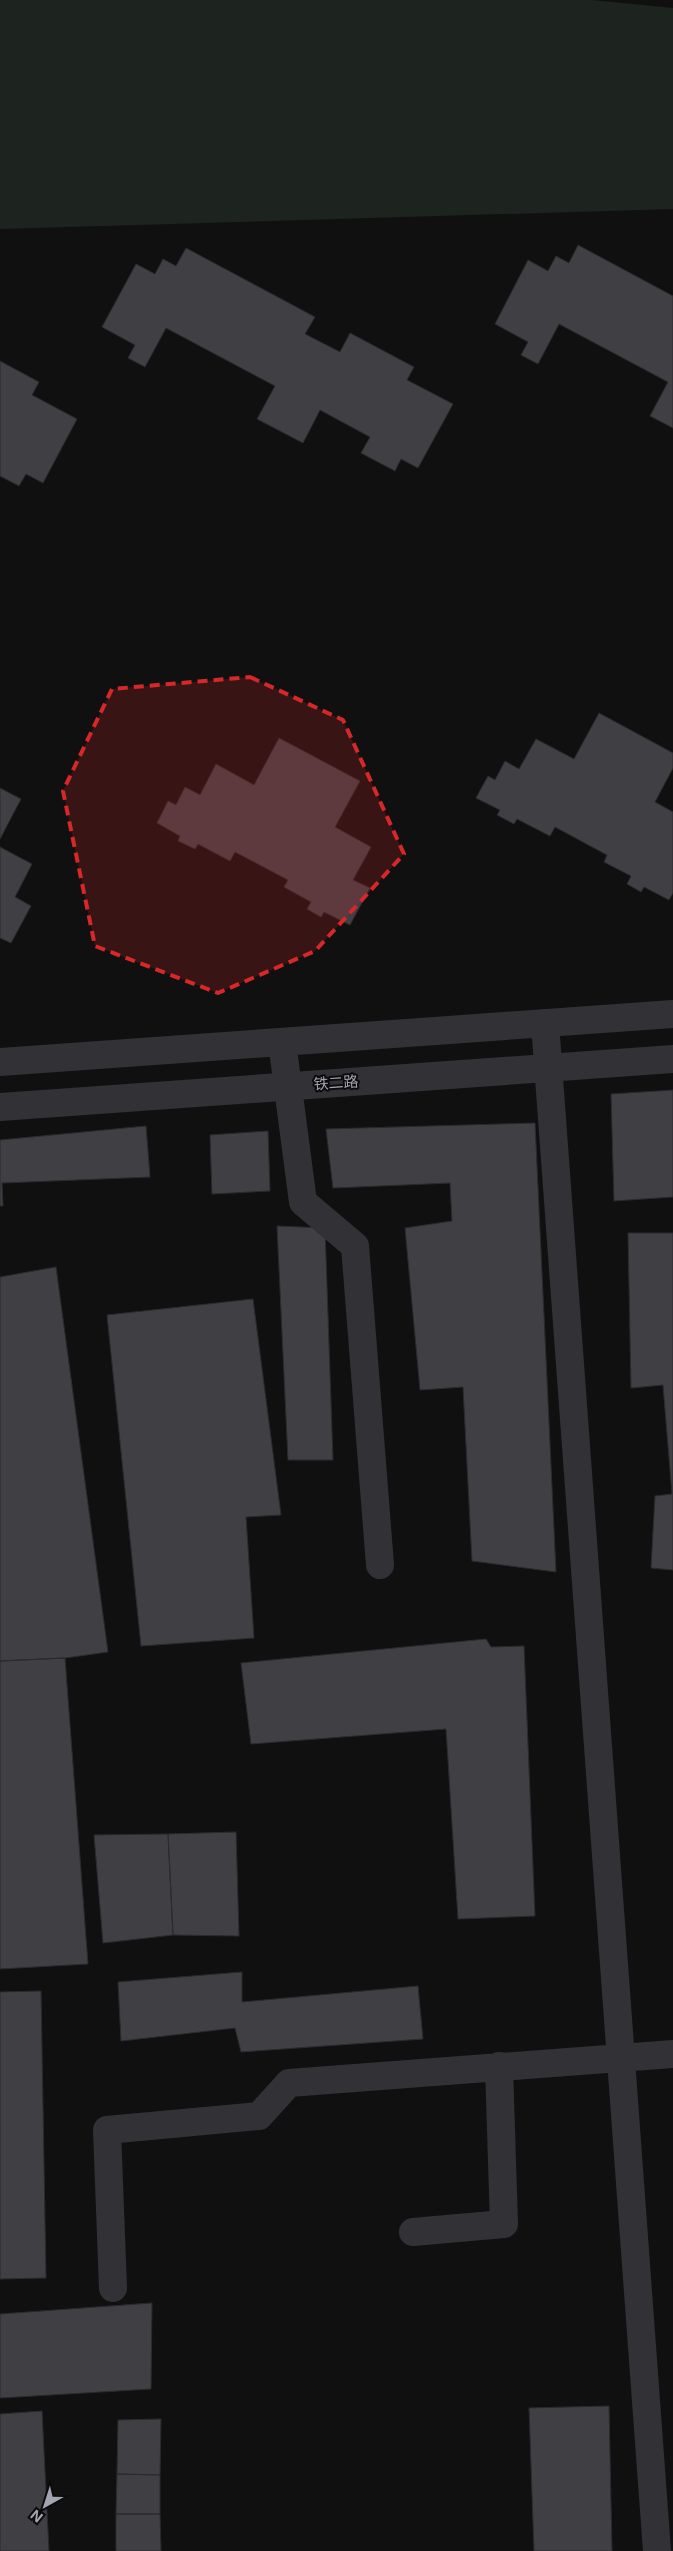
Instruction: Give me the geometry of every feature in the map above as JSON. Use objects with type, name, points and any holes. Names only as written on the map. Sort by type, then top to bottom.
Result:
[{"type":"street","points":[[0,1062],[673,1014]]},
{"type":"street","points":[[546,1023],[657,2551]]},
{"type":"street","points":[[282,1042],[303,1202],[355,1246],[380,1565]]},
{"type":"street","name":"铁二路","points":[[0,1107],[673,1059]]},
{"type":"street","points":[[113,2288],[106,2130],[259,2116],[289,2083],[673,2054]]},
{"type":"street","points":[[413,2232],[504,2224],[499,2066]]},
{"type":"highlighted area","points":[[250,677],[343,720],[404,854],[315,951],[218,993],[95,946],[63,791],[112,689]]},
{"type":"shaded area","points":[[0,0],[592,0],[673,8],[673,209],[0,229]]},
{"type":"building","points":[[578,245],[673,296],[673,428],[650,416],[668,382],[559,324],[538,364],[521,355],[528,342],[495,324],[528,260],[548,271],[556,256],[569,263]]},
{"type":"building","points":[[186,248],[315,317],[305,334],[340,352],[350,333],[414,367],[407,380],[453,404],[418,468],[401,459],[395,471],[361,453],[370,437],[320,410],[303,443],[257,419],[275,386],[166,328],[145,367],[128,358],[135,345],[102,327],[136,264],[155,274],[163,259],[176,266]]},
{"type":"building","points":[[0,361],[39,382],[32,395],[77,419],[43,483],[26,474],[19,486],[0,476]]},
{"type":"building","points":[[599,713],[673,753],[673,768],[655,802],[673,812],[673,893],[669,900],[644,887],[641,892],[627,884],[631,876],[604,862],[607,855],[555,827],[550,836],[517,819],[514,824],[497,815],[500,810],[476,798],[488,776],[495,780],[505,761],[519,769],[536,739],[574,759]]},
{"type":"building","points":[[279,738],[360,781],[335,827],[371,847],[353,880],[370,888],[350,925],[324,912],[321,917],[307,909],[311,902],[284,887],[288,880],[235,852],[230,861],[198,844],[195,849],[178,841],[180,836],[157,823],[168,801],[176,805],[185,787],[200,795],[216,764],[254,785]]},
{"type":"building","points":[[0,788],[21,799],[0,839]]},
{"type":"building","points":[[0,847],[32,864],[15,897],[31,906],[11,943],[0,938]]},
{"type":"building","points":[[673,1090],[673,1197],[614,1201],[611,1094]]},
{"type":"building","points":[[535,1123],[556,1572],[472,1561],[463,1387],[420,1390],[405,1228],[452,1221],[450,1183],[333,1188],[326,1129]]},
{"type":"building","points":[[146,1126],[150,1177],[2,1183],[3,1206],[0,1206],[0,1140]]},
{"type":"building","points":[[268,1131],[270,1191],[212,1194],[210,1135]]},
{"type":"building","points":[[277,1226],[325,1228],[333,1460],[288,1460]]},
{"type":"building","points":[[628,1233],[673,1233],[673,1570],[651,1568],[655,1496],[672,1494],[663,1385],[631,1388]]},
{"type":"building","points":[[56,1267],[108,1652],[65,1658],[0,1661],[0,1277]]},
{"type":"building","points":[[253,1299],[281,1515],[246,1517],[254,1638],[141,1646],[107,1315]]},
{"type":"building","points":[[486,1639],[491,1647],[524,1646],[535,1916],[458,1919],[446,1729],[251,1744],[241,1663]]},
{"type":"building","points":[[65,1658],[88,1964],[0,1969],[0,1661]]},
{"type":"building","points":[[236,1832],[239,1936],[173,1935],[168,1834]]},
{"type":"building","points":[[168,1834],[173,1935],[103,1943],[94,1835]]},
{"type":"building","points":[[242,1972],[242,2002],[418,1986],[423,2039],[241,2052],[235,2028],[121,2041],[118,1982]]},
{"type":"building","points":[[41,1991],[46,2278],[0,2279],[0,1992]]},
{"type":"building","points":[[152,2303],[151,2389],[0,2398],[0,2314]]},
{"type":"building","points":[[609,2406],[612,2551],[534,2551],[529,2408]]},
{"type":"building","points":[[42,2411],[49,2551],[0,2551],[0,2414]]},
{"type":"building","points":[[161,2419],[160,2475],[117,2474],[118,2420]]},
{"type":"building","points":[[117,2474],[160,2475],[160,2514],[116,2514]]},
{"type":"building","points":[[116,2514],[160,2514],[161,2551],[116,2551]]}]
